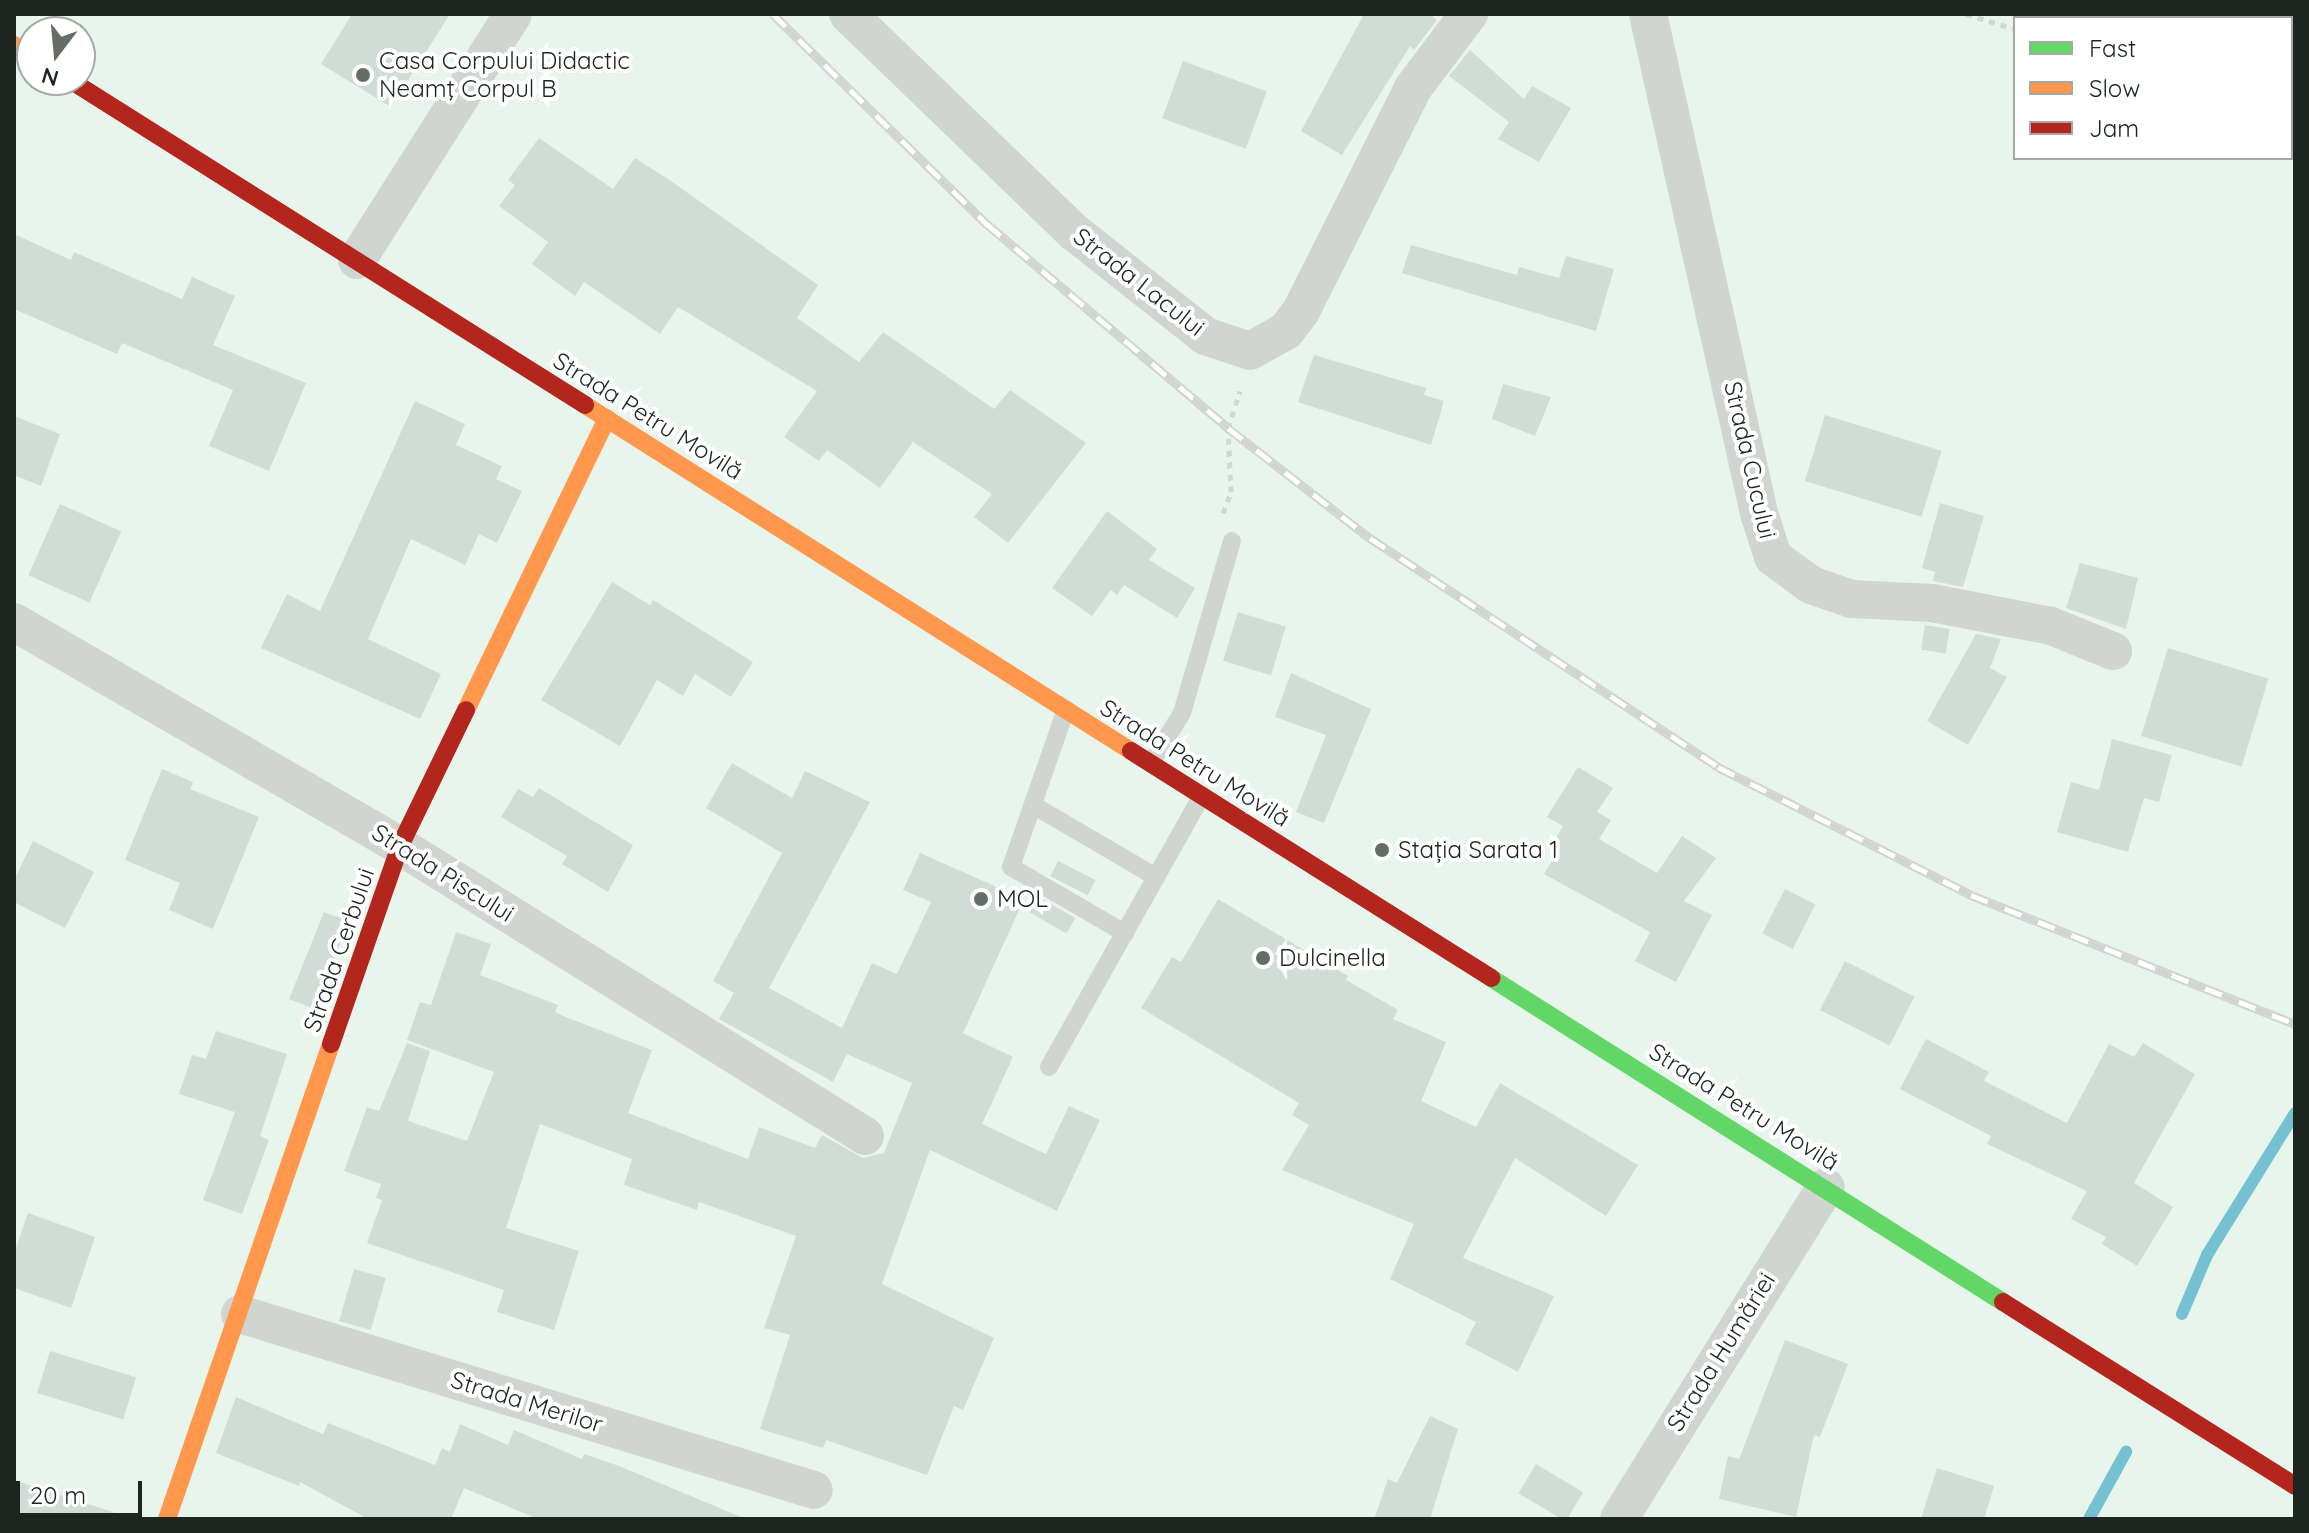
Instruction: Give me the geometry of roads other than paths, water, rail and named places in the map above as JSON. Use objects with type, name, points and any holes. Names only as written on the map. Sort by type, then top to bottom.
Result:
[{"type":"main road","name":"Strada Petru Movilă","points":[[96,96],[2295,1486]]},
{"type":"main road","name":"Strada Cerbului","points":[[167,1519],[400,846],[607,418]]},
{"type":"street","points":[[357,260],[513,14]]},
{"type":"street","name":"Strada Lacului","points":[[848,14],[1074,232],[1205,336],[1250,351],[1286,331],[1301,311],[1413,88],[1469,14]]},
{"type":"street","name":"Strada Cucului","points":[[1648,14],[1759,513],[1773,557],[1811,585],[1852,599],[1932,603],[2051,626],[2113,651]]},
{"type":"street","name":"Strada Piscului","points":[[14,622],[400,846],[865,1136]]},
{"type":"street","name":"Strada Humăriei","points":[[1619,1519],[1826,1187]]},
{"type":"street","name":"Strada Merilor","points":[[240,1314],[814,1490]]},
{"type":"lane","points":[[1151,763],[1182,713],[1232,541]]},
{"type":"lane","points":[[1066,709],[1011,867],[1125,933]]},
{"type":"lane","points":[[1049,1067],[1202,795]]},
{"type":"lane","points":[[1033,805],[1156,877]]},
{"type":"waterway","points":[[2182,1314],[2207,1255],[2295,1113]]},
{"type":"waterway","points":[[2089,1519],[2126,1452]]},
{"type":"railway","points":[[773,14],[987,224],[1228,428],[1370,538],[1718,767],[1971,895],[2295,1024]]},
{"type":"place","name":"Casa Corpului Didactic Neamţ Corpul B","points":[[363,75]]},
{"type":"place","name":"Stația Sarata 1","points":[[1382,850]]},
{"type":"place","name":"MOL","points":[[981,899]]},
{"type":"place","name":"Dulcinella","points":[[1263,958]]}]
